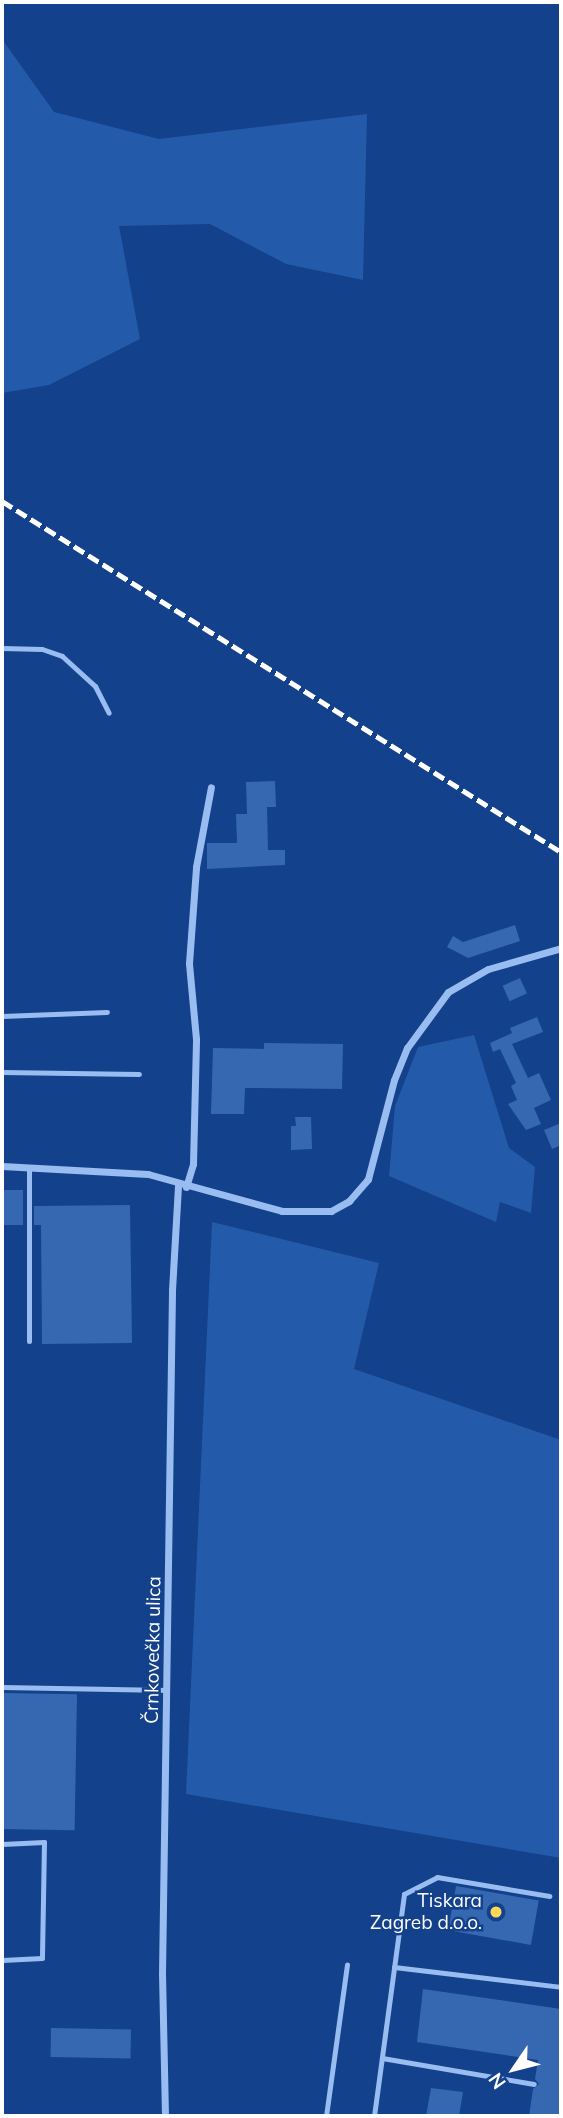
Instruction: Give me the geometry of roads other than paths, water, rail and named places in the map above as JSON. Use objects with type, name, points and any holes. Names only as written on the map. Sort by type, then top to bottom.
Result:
[{"type":"street","name":"Črnkovečka ulica","points":[[165,2116],[162,1974],[172,1290],[182,1186],[193,1164],[196,1039],[190,964],[196,867],[211,787]]},
{"type":"street","points":[[2,1166],[148,1174],[182,1186],[306,1213],[331,1211],[349,1200],[368,1179],[394,1080],[427,1017],[448,992],[472,976],[561,947]]},
{"type":"lane","points":[[2,648],[42,649],[62,656],[95,686],[109,713]]},
{"type":"lane","points":[[2,1016],[107,1012]]},
{"type":"lane","points":[[2,1072],[139,1074]]},
{"type":"lane","points":[[29,1167],[29,1341]]},
{"type":"lane","points":[[2,1687],[168,1690]]},
{"type":"lane","points":[[2,1844],[44,1842],[42,1958],[2,1960]]},
{"type":"lane","points":[[374,2116],[404,1894],[436,1878],[549,1896]]},
{"type":"lane","points":[[326,2116],[347,1964]]},
{"type":"lane","points":[[394,1967],[561,1987]]},
{"type":"lane","points":[[382,2058],[534,2084]]},
{"type":"railway","points":[[2,501],[561,852]]},
{"type":"place","name":"Tiskara Zagreb d.o.o.","points":[[496,1912]]}]
